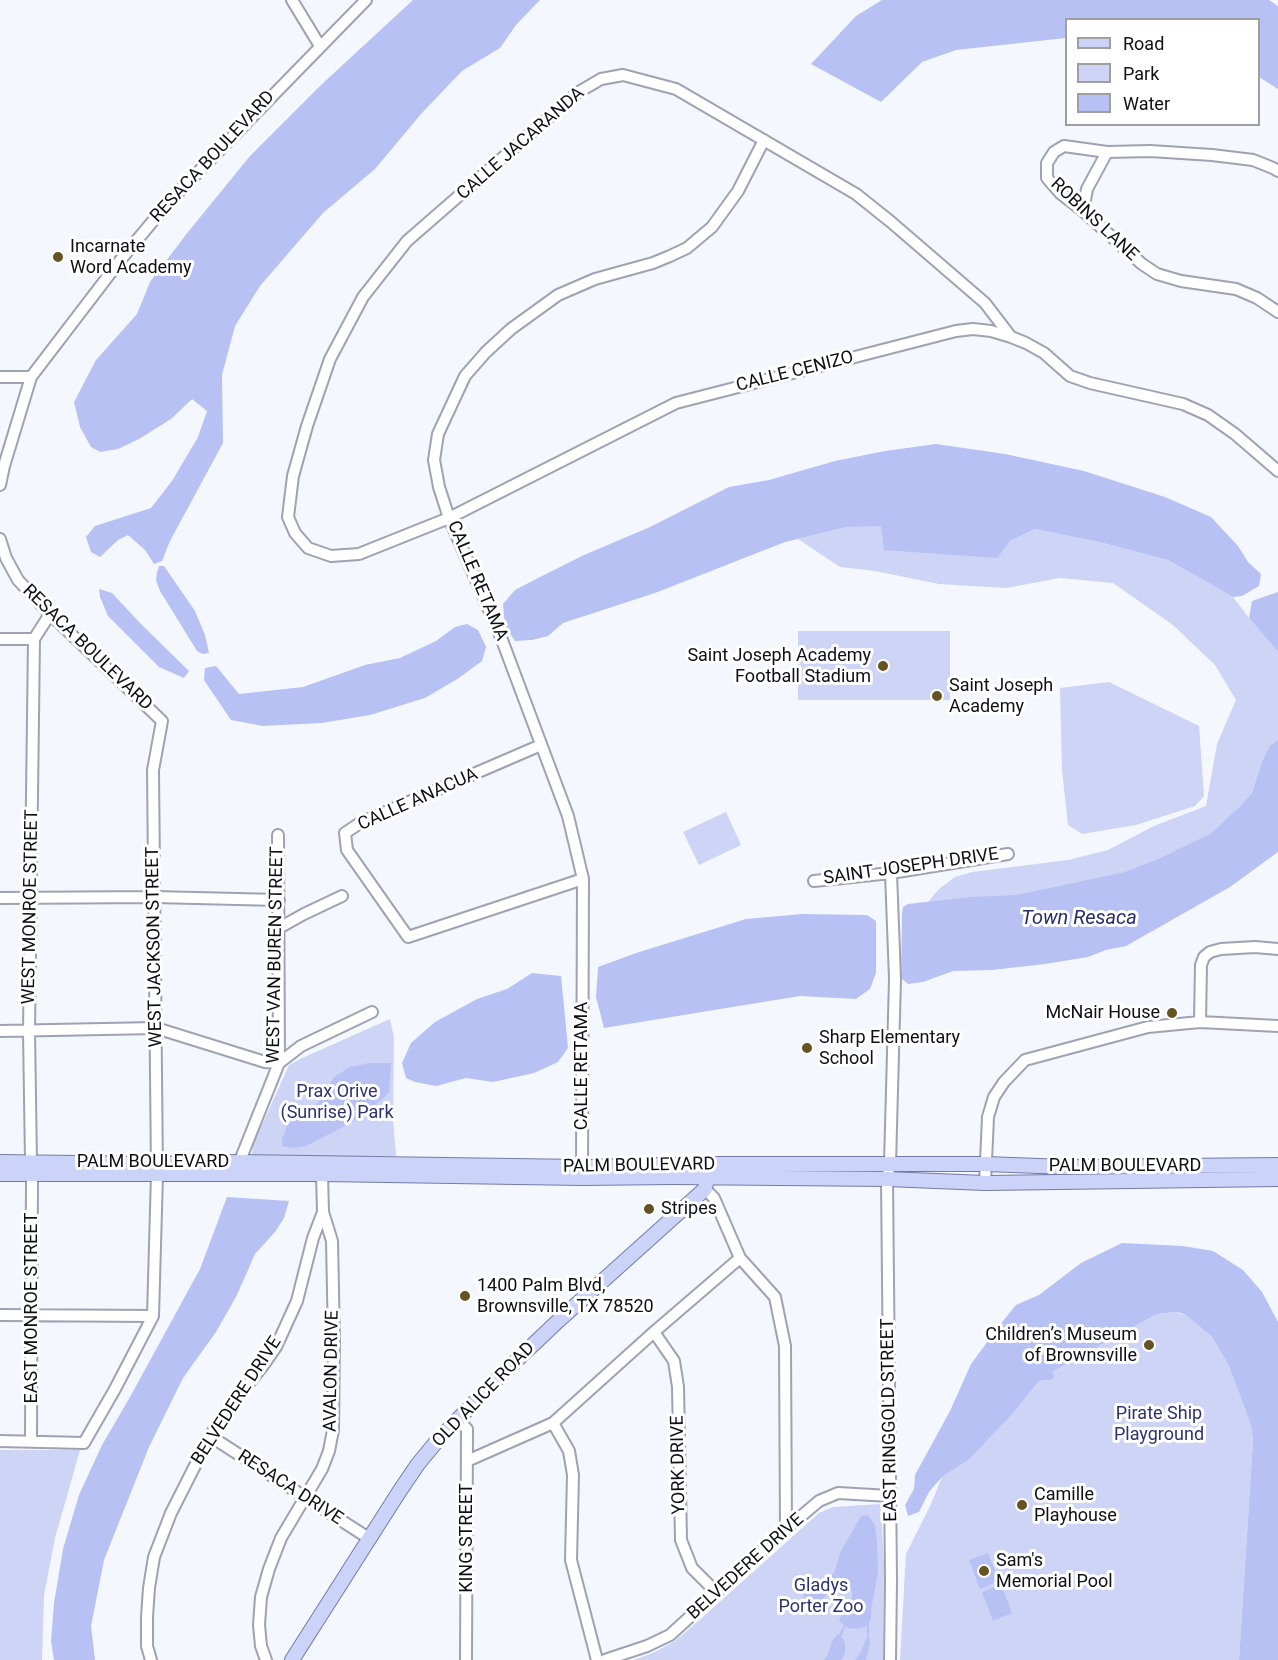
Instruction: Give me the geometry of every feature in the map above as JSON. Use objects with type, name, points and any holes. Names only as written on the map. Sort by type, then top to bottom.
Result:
[{"type":"main road","name":"PALM BOULEVARD","points":[[0,1161],[31,1169]]},
{"type":"main road","name":"PALM BOULEVARD","points":[[705,1177],[890,1164],[1067,1167],[1278,1165]]},
{"type":"main road","name":"PALM BOULEVARD","points":[[237,1168],[322,1174],[582,1173]]},
{"type":"main road","name":"PALM BOULEVARD","points":[[0,1174],[31,1169],[237,1168],[887,1179],[985,1183],[1278,1179]]},
{"type":"main road","name":"OLD ALICE ROAD","points":[[292,1660],[418,1464],[497,1379],[705,1177]]},
{"type":"street","points":[[292,0],[320,46]]},
{"type":"street","name":"RESACA BOULEVARD","points":[[0,485],[31,377],[122,258],[168,203],[366,0]]},
{"type":"street","name":"CALLE JACARANDA","points":[[308,548],[295,533],[288,517],[293,476],[330,359],[363,297],[407,241],[577,93],[601,79],[623,75],[676,89],[856,194],[985,303],[1011,337]]},
{"type":"street","name":"CALLE RETAMA","points":[[582,1173],[583,879],[568,816],[502,640],[449,518],[439,488],[434,460],[438,434],[465,376],[511,329],[558,295],[595,279],[653,263],[687,248],[712,227],[738,191],[764,140]]},
{"type":"street","name":"ROBINS LANE","points":[[1278,171],[1253,160],[1212,155],[1150,151],[1107,152],[1064,146],[1054,152],[1047,164],[1047,178],[1060,193],[1142,264],[1158,274],[1181,281],[1236,289],[1257,298],[1278,312]]},
{"type":"street","points":[[1083,211],[1087,189],[1107,152]]},
{"type":"street","name":"CALLE CENIZO","points":[[308,548],[331,556],[359,554],[449,518],[676,403],[956,331],[973,329],[991,331],[1026,343],[1044,353],[1070,376],[1183,404],[1208,415],[1235,434],[1278,471]]},
{"type":"street","points":[[0,377],[31,377]]},
{"type":"street","name":"RESACA BOULEVARD","points":[[0,539],[6,558],[18,580],[50,614],[162,721]]},
{"type":"street","points":[[0,639],[34,639],[50,614]]},
{"type":"street","name":"WEST MONROE STREET","points":[[31,1169],[29,1031],[34,639]]},
{"type":"street","name":"WEST JACKSON STREET","points":[[153,1316],[157,1169],[153,770],[162,721]]},
{"type":"street","name":"CALLE ANACUA","points":[[542,746],[360,823],[345,833],[347,850],[408,937],[583,879]]},
{"type":"street","name":"WEST VAN BUREN STREET","points":[[237,1168],[279,1062],[278,835]]},
{"type":"street","name":"SAINT JOSEPH DRIVE","points":[[814,881],[891,873],[1008,854]]},
{"type":"street","name":"EAST RINGGOLD STREET","points":[[890,1660],[887,1179],[890,1164],[895,979],[891,873]]},
{"type":"street","points":[[279,928],[342,896]]},
{"type":"street","points":[[0,898],[154,897],[279,900]]},
{"type":"street","points":[[1200,1022],[1201,965],[1204,957],[1210,952],[1221,949],[1255,946],[1278,949]]},
{"type":"street","points":[[0,1031],[156,1028],[265,1062],[279,1062],[302,1046],[372,1012]]},
{"type":"street","points":[[985,1183],[988,1117],[994,1097],[1004,1082],[1025,1060],[1148,1027],[1200,1022],[1278,1026]]},
{"type":"street","name":"EAST MONROE STREET","points":[[31,1169],[31,1441]]},
{"type":"street","name":"AVALON DRIVE","points":[[266,1660],[261,1646],[259,1624],[261,1597],[269,1569],[281,1538],[322,1469],[329,1451],[333,1430],[333,1241],[323,1212],[322,1174]]},
{"type":"street","points":[[705,1177],[740,1258],[775,1297],[785,1346],[786,1529]]},
{"type":"street","name":"BELVEDERE DRIVE","points":[[151,1660],[147,1646],[147,1617],[154,1557],[171,1513],[210,1436],[276,1347],[297,1301],[313,1238],[323,1212]]},
{"type":"street","points":[[467,1461],[553,1423],[740,1258]]},
{"type":"street","points":[[0,1315],[153,1316],[84,1443],[0,1441]]},
{"type":"street","name":"YORK DRIVE","points":[[654,1332],[674,1361],[678,1387],[681,1540],[692,1568],[717,1593]]},
{"type":"street","name":"KING STREET","points":[[458,1420],[467,1430],[466,1660]]},
{"type":"street","points":[[553,1423],[569,1451],[573,1475],[571,1560],[597,1660]]},
{"type":"street","name":"RESACA DRIVE","points":[[210,1436],[370,1539]]},
{"type":"street","name":"BELVEDERE DRIVE","points":[[605,1660],[670,1635],[819,1501],[838,1493],[890,1496]]},
{"type":"green space","points":[[881,525],[1010,541],[1035,529],[1099,542],[1168,560],[1233,597],[1278,652],[1278,740],[1270,747],[1262,761],[1252,793],[1211,833],[1158,859],[1124,872],[1015,895],[928,902],[939,889],[955,877],[972,872],[1068,860],[1108,850],[1154,826],[1206,806],[1217,744],[1236,700],[1215,665],[1173,625],[1113,583],[1060,578],[1006,588],[939,584],[875,571],[840,567],[798,539],[847,527]]},
{"type":"green space","points":[[798,631],[950,631],[950,700],[798,700]]},
{"type":"green space","points":[[1109,682],[1199,726],[1204,796],[1195,806],[1136,825],[1082,834],[1068,825],[1062,770],[1060,688]]},
{"type":"green space","points":[[726,812],[741,845],[699,865],[683,832]]},
{"type":"green space","name":"Prax Orive (Sunrise) Park","points":[[390,1019],[394,1037],[393,1119],[396,1156],[258,1160],[252,1154],[253,1145],[289,1065]]},
{"type":"green space","name":"Pirate Ship Playground","points":[[1175,1312],[1187,1316],[1212,1337],[1228,1364],[1251,1425],[1253,1440],[1239,1660],[900,1660],[906,1554],[942,1477],[970,1459],[1016,1410],[1039,1381],[1051,1380],[1052,1372],[1157,1314]]},
{"type":"green space","points":[[0,1450],[80,1450],[55,1538],[44,1595],[42,1660],[0,1660]]},
{"type":"green space","name":"Gladys Porter Zoo","points":[[881,1504],[884,1568],[883,1660],[634,1660],[675,1641],[819,1513],[833,1507]]},
{"type":"water","points":[[413,0],[540,0],[516,25],[500,48],[462,71],[421,114],[375,169],[323,213],[260,286],[235,326],[222,375],[223,443],[170,541],[162,561],[154,564],[145,550],[128,535],[118,540],[100,557],[91,552],[86,537],[95,526],[151,508],[172,481],[198,437],[207,411],[192,399],[171,419],[139,439],[118,449],[100,452],[91,447],[80,427],[74,402],[96,360],[137,314],[150,282],[250,156],[321,85]]},
{"type":"water","points":[[882,0],[1269,0],[1278,6],[1278,89],[1260,78],[1260,18],[1065,18],[1065,38],[956,50],[922,62],[881,102],[811,64],[856,16]]},
{"type":"water","points":[[936,444],[1005,454],[1084,471],[1165,497],[1211,517],[1238,546],[1248,562],[1261,574],[1259,586],[1242,596],[1233,597],[1168,560],[1099,542],[1035,529],[1010,541],[997,558],[884,550],[881,526],[847,527],[785,542],[655,593],[563,623],[548,636],[515,641],[505,626],[503,604],[515,590],[729,487],[769,480],[835,461]]},
{"type":"water","points":[[159,566],[164,566],[195,611],[205,635],[209,653],[203,654],[197,651],[160,591],[156,580]]},
{"type":"water","points":[[99,589],[112,593],[189,671],[184,678],[159,667],[108,616]]},
{"type":"water","points":[[1278,592],[1278,652],[1249,618],[1252,601]]},
{"type":"water","points":[[467,624],[478,630],[486,647],[482,661],[425,698],[370,715],[322,723],[263,726],[231,720],[204,680],[205,668],[216,666],[239,694],[303,687],[365,665],[400,658],[436,641],[455,627]]},
{"type":"water","name":"Town Resaca","points":[[1278,740],[1278,852],[1230,887],[1126,946],[1088,957],[992,970],[953,971],[923,982],[908,984],[901,978],[903,907],[908,904],[971,897],[1015,895],[1124,872],[1158,859],[1211,833],[1239,807],[1252,793],[1262,761],[1270,746]]},
{"type":"water","points":[[802,914],[867,915],[876,921],[876,973],[870,989],[856,999],[800,996],[604,1028],[596,997],[598,967],[746,919]]},
{"type":"water","points":[[532,973],[561,976],[568,1048],[558,1062],[534,1073],[493,1082],[466,1078],[436,1086],[406,1078],[402,1063],[411,1043],[435,1022],[477,999],[507,989]]},
{"type":"water","points":[[369,1063],[391,1063],[389,1093],[358,1119],[306,1146],[293,1148],[282,1146],[282,1139],[288,1124],[301,1114],[310,1112],[334,1077],[350,1067]]},
{"type":"water","points":[[227,1197],[289,1201],[284,1218],[255,1254],[237,1295],[216,1332],[183,1378],[149,1447],[104,1560],[91,1626],[95,1660],[54,1660],[51,1641],[54,1603],[63,1549],[79,1495],[102,1445],[200,1269]]},
{"type":"water","points":[[1122,1243],[1183,1246],[1213,1251],[1243,1270],[1262,1292],[1278,1322],[1278,1660],[1239,1660],[1253,1440],[1251,1425],[1228,1364],[1212,1337],[1181,1313],[1157,1314],[1052,1372],[1054,1376],[1051,1380],[1039,1381],[1016,1410],[970,1459],[942,1477],[929,1492],[919,1512],[908,1516],[905,1505],[914,1489],[915,1475],[950,1411],[971,1364],[999,1326],[1016,1305],[1039,1295],[1081,1263]]},
{"type":"water","points":[[868,1515],[875,1525],[878,1572],[871,1619],[865,1627],[848,1628],[839,1621],[844,1609],[852,1602],[852,1591],[846,1582],[835,1585],[818,1604],[806,1609],[802,1584],[812,1588],[834,1573],[841,1551],[861,1516]]},
{"type":"water","name":"Sam's Memorial Pool","points":[[988,1553],[999,1581],[980,1589],[969,1560]]},
{"type":"water","name":"Sam's Memorial Pool","points":[[1001,1584],[1012,1613],[993,1621],[982,1592]]},
{"type":"water","points":[[838,1634],[844,1640],[843,1657],[841,1660],[824,1660],[833,1640]]},
{"type":"water","points":[[868,1634],[870,1643],[866,1660],[855,1660],[861,1652]]},
{"type":"waterway","points":[[868,1623],[868,1635]]},
{"type":"waterway","points":[[840,1636],[845,1625]]},
{"type":"place","name":"Incarnate Word Academy","points":[[58,257]]},
{"type":"place","name":"Saint Joseph Academy Football Stadium","points":[[883,666]]},
{"type":"place","name":"Saint Joseph Academy","points":[[937,696]]},
{"type":"place","name":"McNair House","points":[[1172,1013]]},
{"type":"place","name":"Sharp Elementary School","points":[[807,1048]]},
{"type":"place","name":"Stripes","points":[[649,1209]]},
{"type":"place","name":"1400 Palm Blvd, Brownsville, TX 78520","points":[[465,1296]]},
{"type":"place","name":"Children’s Museum of Brownsville","points":[[1149,1345]]},
{"type":"place","name":"Camille Playhouse","points":[[1022,1505]]},
{"type":"place","name":"Sam's Memorial Pool","points":[[984,1571]]}]
